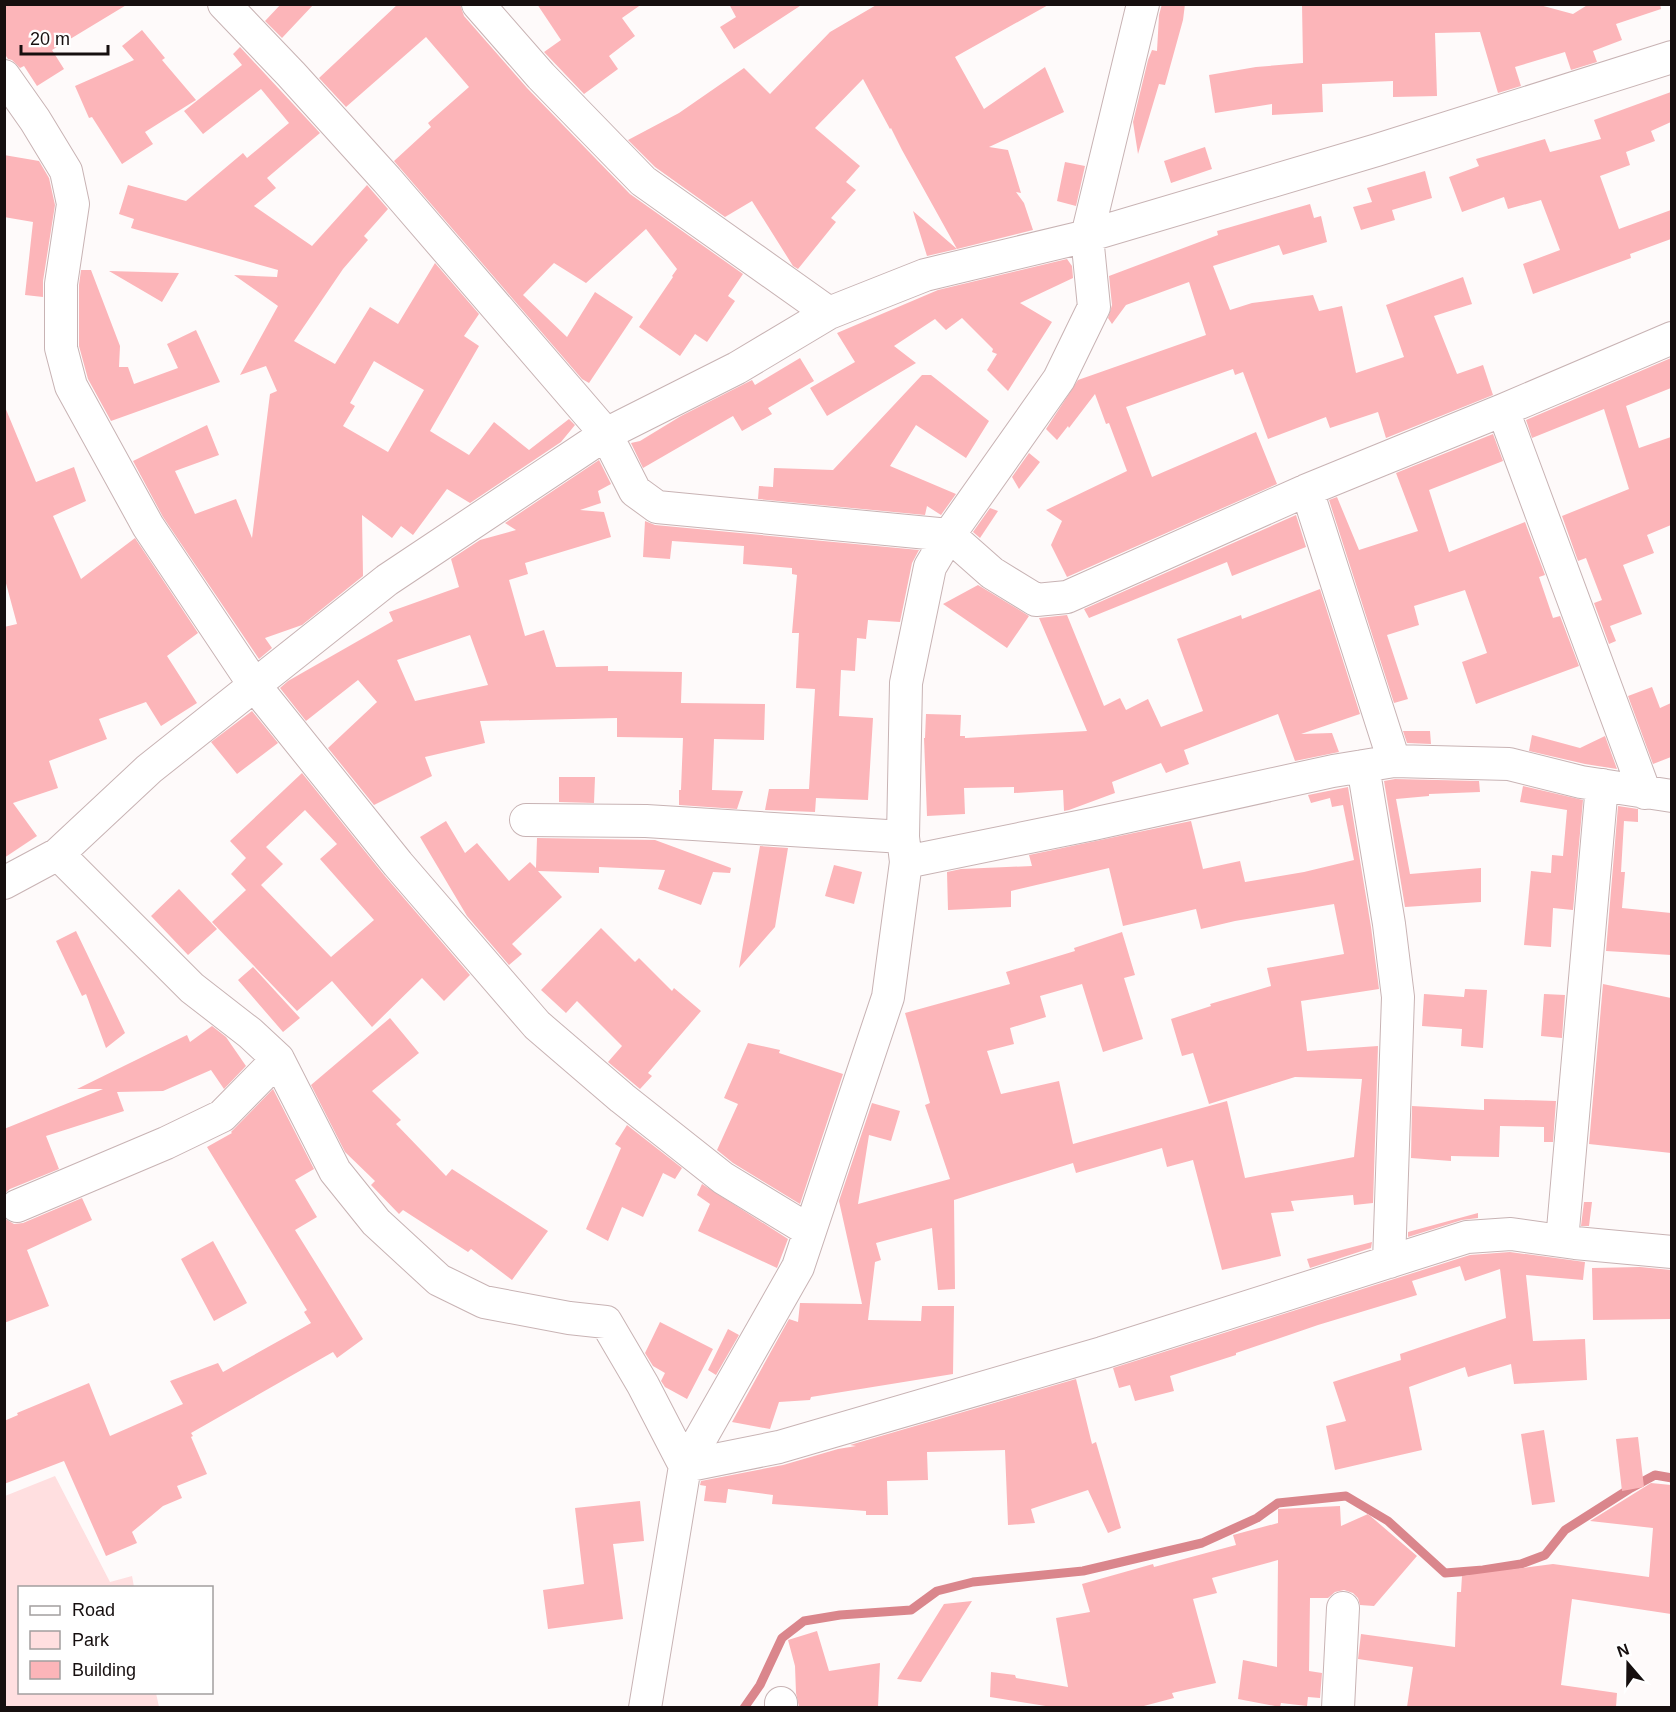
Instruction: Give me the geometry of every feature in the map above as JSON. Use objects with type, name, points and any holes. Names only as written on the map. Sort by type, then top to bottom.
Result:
[{"type":"street","points":[[224,4],[387,180],[606,434],[635,491],[657,507],[949,535],[992,573],[1036,600],[1067,597],[1306,490],[1503,410],[1671,338]]},
{"type":"street","points":[[478,4],[541,76],[643,181],[829,313]]},
{"type":"street","points":[[645,1707],[685,1466],[798,1267],[888,997],[904,850],[906,684],[930,567],[949,535],[1059,379],[1094,307],[1087,236],[1143,4]]},
{"type":"street","points":[[4,883],[58,854],[149,769],[387,580],[606,434],[737,368],[829,313],[925,275],[1087,236],[1377,150],[1671,57]]},
{"type":"street","points":[[4,76],[35,120],[66,171],[71,193],[73,204],[61,284],[61,348],[71,386],[148,526],[255,686],[398,864],[537,1025],[622,1098],[723,1178],[810,1231]]},
{"type":"street","points":[[1503,410],[1658,794]]},
{"type":"street","points":[[1306,490],[1394,761]]},
{"type":"street","points":[[526,820],[646,821],[904,850],[1093,824],[1333,771],[1394,761],[1509,764],[1602,785],[1658,794]]},
{"type":"street","points":[[1363,766],[1389,924],[1398,997],[1389,1262]]},
{"type":"street","points":[[1562,1241],[1602,785]]},
{"type":"street","points":[[58,854],[192,988],[250,1033],[278,1059],[335,1171],[376,1222],[439,1280],[484,1302],[569,1318],[606,1322],[643,1385],[685,1466]]},
{"type":"street","points":[[16,1206],[166,1143],[222,1116],[278,1059]]},
{"type":"street","points":[[685,1466],[779,1448],[1102,1353],[1467,1237],[1511,1234],[1671,1252]]},
{"type":"street","points":[[1338,1707],[1343,1608]]},
{"type":"green space","points":[[55,1476],[110,1582],[132,1576],[134,1586],[18,1586],[18,1694],[156,1694],[159,1707],[5,1707],[5,1496]]},
{"type":"building","points":[[4,4],[128,4],[52,50],[64,69],[37,86],[24,66],[20,68],[4,53]]},
{"type":"building","points":[[281,4],[314,4],[282,38],[265,21]]},
{"type":"building","points":[[398,4],[460,4],[464,16],[527,88],[630,194],[743,274],[728,296],[735,301],[707,342],[695,334],[680,356],[639,327],[677,269],[646,229],[586,283],[554,263],[523,295],[567,337],[595,292],[633,317],[589,383],[582,379],[394,161],[431,127],[428,123],[469,87],[426,37],[346,107],[319,78]]},
{"type":"building","points":[[537,4],[642,4],[622,18],[635,36],[609,56],[618,69],[584,94],[544,52],[561,40]]},
{"type":"building","points":[[729,4],[803,4],[734,49],[720,27],[736,17]]},
{"type":"building","points":[[878,4],[1050,4],[955,57],[984,109],[1045,67],[1064,112],[989,147],[1008,150],[1021,193],[1016,192],[1024,203],[1033,230],[957,249],[863,79],[815,128],[860,166],[846,182],[856,190],[831,218],[836,222],[798,269],[793,266],[752,201],[725,217],[655,167],[628,140],[679,113],[744,68],[770,94],[830,32]]},
{"type":"building","points":[[1162,4],[1185,4],[1183,20],[1165,85],[1159,84],[1138,154],[1133,122],[1148,60],[1152,50],[1157,51],[1159,15]]},
{"type":"building","points":[[1302,4],[1536,4],[1573,14],[1589,4],[1660,4],[1661,9],[1616,24],[1622,40],[1593,51],[1597,62],[1571,70],[1565,52],[1515,67],[1521,86],[1498,93],[1480,32],[1435,33],[1437,96],[1393,97],[1393,81],[1322,84],[1323,112],[1272,115],[1272,104],[1215,113],[1209,75],[1256,67],[1303,63]]},
{"type":"building","points":[[142,30],[165,58],[162,60],[196,100],[145,132],[153,144],[122,164],[92,117],[89,118],[75,86],[134,60],[122,46]]},
{"type":"building","points":[[240,47],[320,133],[267,178],[276,188],[254,206],[312,246],[367,185],[388,209],[364,236],[368,240],[343,269],[294,341],[335,364],[370,307],[398,324],[435,263],[479,314],[464,336],[479,346],[430,431],[469,455],[494,422],[529,450],[569,419],[575,425],[561,442],[470,503],[447,489],[413,535],[401,526],[392,538],[362,515],[363,576],[302,625],[265,638],[272,648],[259,659],[163,517],[133,461],[207,425],[219,455],[175,471],[195,514],[236,499],[252,538],[270,394],[277,391],[266,366],[240,375],[278,306],[234,275],[277,277],[278,270],[131,228],[134,219],[119,214],[128,185],[186,201],[243,153],[247,158],[289,123],[261,89],[203,134],[184,111],[242,65],[233,54]],"holes":[[[374,361],[424,390],[388,452],[343,426],[355,406],[350,403]]]},
{"type":"building","points":[[1671,92],[1671,122],[1651,131],[1655,141],[1626,152],[1630,165],[1600,176],[1619,229],[1671,210],[1671,239],[1630,254],[1631,258],[1533,294],[1523,264],[1560,250],[1541,200],[1508,209],[1504,197],[1462,212],[1449,177],[1479,166],[1476,159],[1545,139],[1550,152],[1601,139],[1594,120]]},
{"type":"building","points":[[1205,147],[1212,169],[1171,183],[1164,161]]},
{"type":"building","points":[[4,155],[39,161],[49,178],[55,205],[43,281],[43,297],[25,295],[33,222],[4,217]]},
{"type":"building","points":[[1065,162],[1085,166],[1076,206],[1057,201]]},
{"type":"building","points":[[1425,171],[1432,198],[1392,210],[1395,220],[1361,230],[1353,207],[1372,202],[1367,188]]},
{"type":"building","points":[[1310,204],[1314,218],[1321,216],[1327,242],[1283,255],[1279,245],[1213,266],[1230,310],[1252,303],[1313,295],[1319,311],[1342,306],[1356,373],[1404,357],[1386,305],[1463,277],[1472,304],[1434,316],[1457,374],[1483,365],[1493,395],[1386,438],[1378,412],[1330,428],[1326,417],[1268,439],[1243,372],[1235,375],[1233,369],[1126,407],[1152,477],[1256,432],[1277,484],[1067,577],[1051,545],[1062,521],[1046,510],[1127,471],[1095,394],[1057,440],[1046,429],[1078,380],[1206,335],[1189,282],[1126,305],[1112,324],[1108,318],[1112,305],[1109,276],[1218,235],[1217,231]]},
{"type":"building","points":[[913,211],[957,249],[927,256]]},
{"type":"building","points":[[1067,259],[1072,266],[1073,278],[1020,303],[1052,322],[1008,391],[987,370],[997,354],[992,352],[993,349],[962,318],[946,330],[935,319],[894,346],[916,363],[827,416],[810,388],[855,362],[837,333],[938,290]]},
{"type":"building","points":[[81,270],[91,270],[120,346],[119,367],[128,367],[134,384],[178,368],[167,344],[196,330],[220,382],[111,421],[88,379],[79,346]]},
{"type":"building","points":[[109,271],[179,273],[162,302]]},
{"type":"building","points":[[800,358],[814,381],[768,408],[772,414],[742,431],[733,416],[643,468],[631,443],[640,441],[681,416],[752,380],[755,385]]},
{"type":"building","points":[[1671,358],[1671,388],[1626,406],[1639,448],[1671,437],[1671,525],[1647,535],[1654,553],[1623,565],[1642,614],[1610,626],[1616,641],[1609,644],[1594,603],[1602,600],[1586,558],[1578,561],[1562,516],[1629,489],[1604,409],[1532,438],[1526,420]]},
{"type":"building","points":[[922,375],[931,375],[989,421],[966,458],[916,425],[890,466],[956,494],[941,515],[927,506],[925,515],[758,499],[759,486],[773,487],[774,468],[833,470]]},
{"type":"building","points":[[5,407],[36,482],[74,467],[86,501],[53,516],[81,579],[135,538],[198,633],[167,656],[197,703],[161,726],[146,702],[99,719],[107,739],[49,761],[58,788],[13,803],[37,836],[4,858],[4,627],[17,624],[4,576]]},
{"type":"building","points":[[1493,434],[1503,461],[1429,490],[1449,552],[1525,522],[1545,575],[1539,577],[1553,618],[1560,616],[1579,666],[1476,704],[1462,662],[1487,653],[1465,590],[1414,606],[1419,625],[1387,635],[1408,699],[1394,703],[1329,500],[1337,497],[1359,550],[1418,531],[1396,473]]},
{"type":"building","points":[[1029,453],[1040,462],[1019,489],[1012,477]]},
{"type":"building","points":[[599,460],[611,484],[598,491],[601,503],[580,510],[604,512],[611,537],[525,563],[528,574],[509,580],[525,636],[544,630],[556,667],[608,666],[608,671],[682,672],[681,703],[765,704],[764,740],[714,739],[712,790],[743,791],[737,809],[679,805],[683,738],[617,737],[617,718],[480,721],[485,743],[425,757],[432,776],[374,805],[328,748],[377,702],[358,680],[306,721],[280,688],[288,681],[393,621],[389,612],[459,587],[451,559],[480,540],[516,530],[505,523]],"holes":[[[470,635],[488,685],[415,701],[397,660]]]},
{"type":"building","points":[[990,508],[998,511],[980,538],[973,532]]},
{"type":"building","points":[[1296,515],[1306,547],[1232,576],[1227,562],[1089,618],[1084,609]]},
{"type":"building","points":[[645,521],[655,525],[919,550],[912,563],[900,622],[868,620],[866,639],[857,638],[855,671],[841,670],[839,716],[873,718],[868,800],[816,798],[815,812],[765,810],[769,789],[809,789],[815,689],[796,688],[799,633],[792,633],[797,575],[792,574],[792,568],[743,564],[744,546],[672,541],[670,559],[643,557]]},
{"type":"building","points":[[978,585],[1029,616],[1007,648],[943,604]]},
{"type":"building","points":[[1320,589],[1360,714],[1301,734],[1332,733],[1339,752],[1295,761],[1278,714],[1184,750],[1189,764],[1166,773],[1161,763],[1112,782],[1115,793],[1069,810],[1064,811],[1063,790],[1014,793],[1014,787],[964,788],[965,814],[927,816],[924,738],[926,714],[961,715],[960,736],[965,736],[965,738],[1087,731],[1039,618],[1067,615],[1104,706],[1120,698],[1126,710],[1148,699],[1161,727],[1203,711],[1177,639],[1241,615],[1242,619]]},
{"type":"building","points":[[1652,687],[1660,708],[1671,703],[1671,757],[1653,764],[1628,696]]},
{"type":"building","points":[[252,711],[278,743],[237,774],[211,742]]},
{"type":"building","points":[[1403,731],[1430,731],[1431,744],[1407,743]]},
{"type":"building","points":[[1532,735],[1580,748],[1605,736],[1617,769],[1529,751]]},
{"type":"building","points":[[302,773],[384,875],[470,975],[444,1001],[422,978],[372,1027],[332,981],[297,1011],[212,922],[246,890],[231,874],[246,858],[230,841]],"holes":[[[305,810],[337,844],[320,859],[374,920],[331,957],[261,885],[283,864],[266,847]]]},
{"type":"building","points":[[559,777],[595,777],[594,803],[559,802]]},
{"type":"building","points":[[1395,779],[1479,781],[1480,792],[1429,794],[1429,796],[1396,799],[1410,874],[1481,868],[1481,902],[1405,907],[1384,781]]},
{"type":"building","points":[[1523,786],[1583,800],[1573,910],[1553,908],[1551,947],[1524,945],[1531,871],[1551,873],[1552,855],[1563,856],[1567,810],[1520,802]]},
{"type":"building","points":[[1348,787],[1379,989],[1301,1001],[1307,1051],[1378,1046],[1373,1203],[1354,1205],[1353,1195],[1291,1201],[1294,1211],[1271,1213],[1281,1256],[1222,1270],[1193,1160],[1167,1167],[1162,1148],[1076,1173],[1073,1163],[954,1200],[955,1289],[938,1290],[932,1228],[876,1243],[881,1260],[875,1262],[868,1320],[921,1321],[922,1306],[954,1306],[953,1374],[811,1397],[810,1400],[779,1402],[770,1429],[732,1422],[789,1319],[798,1322],[800,1303],[862,1304],[839,1201],[872,1103],[900,1111],[891,1141],[869,1135],[858,1204],[950,1179],[925,1105],[930,1103],[905,1013],[1010,984],[1006,972],[1075,951],[1074,948],[1122,932],[1135,975],[1124,978],[1143,1039],[1103,1052],[1082,984],[1040,996],[1046,1017],[1010,1028],[1014,1044],[987,1051],[1001,1094],[1059,1081],[1073,1144],[1227,1101],[1245,1178],[1354,1157],[1362,1079],[1295,1077],[1209,1104],[1193,1053],[1182,1056],[1171,1019],[1211,1006],[1210,1004],[1271,986],[1267,968],[1344,954],[1334,904],[1201,929],[1196,909],[1123,926],[1109,868],[1011,891],[1011,907],[948,910],[947,872],[961,869],[1032,866],[1029,855],[1191,821],[1203,869],[1240,861],[1245,882],[1304,872],[1354,860],[1343,805],[1332,807],[1330,798],[1311,803],[1308,795]]},
{"type":"building","points":[[1618,806],[1638,809],[1638,822],[1624,821],[1621,872],[1625,872],[1622,908],[1671,913],[1671,955],[1606,951]]},
{"type":"building","points":[[446,821],[465,853],[477,843],[509,881],[530,862],[536,868],[537,838],[655,840],[731,868],[730,873],[713,872],[701,905],[658,889],[665,870],[599,867],[599,873],[538,871],[562,897],[512,944],[522,954],[509,965],[467,916],[420,837]]},
{"type":"building","points":[[760,846],[788,848],[775,927],[739,968]]},
{"type":"building","points":[[834,865],[862,872],[854,904],[825,896]]},
{"type":"building","points":[[179,889],[217,929],[188,955],[151,916]]},
{"type":"building","points":[[601,928],[635,962],[639,958],[672,991],[674,988],[701,1011],[648,1073],[652,1076],[640,1089],[608,1062],[622,1046],[577,1001],[566,1013],[541,990]]},
{"type":"building","points":[[76,931],[125,1033],[106,1048],[86,994],[82,996],[56,941]]},
{"type":"building","points":[[253,967],[300,1018],[283,1032],[238,980]]},
{"type":"building","points":[[1603,984],[1671,998],[1671,1153],[1589,1144]]},
{"type":"building","points":[[1465,989],[1487,990],[1483,1048],[1461,1046],[1462,1029],[1422,1026],[1424,994],[1464,997]]},
{"type":"building","points":[[1544,994],[1565,995],[1562,1038],[1541,1036]]},
{"type":"building","points":[[390,1018],[419,1053],[372,1091],[401,1120],[396,1124],[446,1176],[452,1169],[548,1231],[512,1280],[471,1249],[468,1252],[403,1210],[399,1214],[371,1185],[375,1181],[345,1152],[311,1085]]},
{"type":"building","points":[[212,1026],[226,1037],[246,1066],[224,1089],[211,1070],[163,1091],[117,1092],[124,1111],[46,1136],[59,1169],[10,1189],[4,1194],[4,1129],[103,1089],[77,1089],[187,1035],[190,1042]]},
{"type":"building","points":[[748,1043],[780,1050],[779,1053],[843,1074],[800,1204],[733,1163],[717,1150],[738,1104],[724,1098]]},
{"type":"building","points":[[273,1089],[314,1169],[295,1180],[317,1217],[295,1230],[363,1339],[337,1358],[333,1352],[191,1433],[207,1474],[177,1486],[182,1498],[163,1506],[132,1532],[137,1543],[106,1556],[64,1461],[4,1484],[4,1421],[18,1415],[17,1413],[89,1383],[110,1436],[183,1404],[170,1381],[218,1363],[223,1372],[311,1323],[304,1312],[307,1310],[207,1147],[232,1133]]},
{"type":"building","points":[[1484,1099],[1556,1101],[1553,1142],[1544,1142],[1544,1127],[1500,1126],[1499,1157],[1451,1156],[1451,1161],[1411,1158],[1412,1106],[1484,1110]]},
{"type":"building","points":[[627,1125],[682,1168],[675,1179],[663,1173],[643,1217],[622,1207],[608,1241],[586,1229],[621,1148],[615,1144]]},
{"type":"building","points":[[702,1184],[788,1239],[777,1268],[698,1231],[710,1204],[697,1195]]},
{"type":"building","points":[[82,1198],[92,1220],[27,1250],[49,1306],[4,1323],[4,1218],[14,1224],[23,1223]]},
{"type":"building","points":[[1584,1202],[1592,1202],[1589,1226],[1581,1226]]},
{"type":"building","points":[[1478,1213],[1478,1218],[1462,1220],[1408,1237],[1408,1232]]},
{"type":"building","points":[[213,1241],[247,1303],[214,1321],[181,1259]]},
{"type":"building","points":[[1372,1242],[1371,1248],[1310,1268],[1307,1259]]},
{"type":"building","points":[[1510,1252],[1585,1262],[1583,1280],[1526,1275],[1533,1341],[1585,1339],[1587,1380],[1514,1384],[1511,1364],[1468,1377],[1465,1367],[1409,1387],[1422,1450],[1335,1470],[1326,1426],[1346,1421],[1333,1382],[1401,1360],[1400,1354],[1506,1318],[1500,1269],[1465,1281],[1460,1266],[1412,1281],[1417,1295],[1318,1325],[1170,1376],[1174,1391],[1135,1401],[1130,1385],[1119,1388],[1113,1368],[1470,1255]]},
{"type":"building","points":[[1640,1267],[1671,1270],[1671,1319],[1593,1320],[1592,1268]]},
{"type":"building","points":[[660,1322],[713,1349],[687,1399],[665,1387],[661,1381],[665,1373],[653,1366],[645,1353]]},
{"type":"building","points":[[728,1329],[739,1335],[716,1375],[708,1370]]},
{"type":"building","points":[[1076,1379],[1092,1444],[1096,1442],[1121,1528],[1108,1533],[1088,1490],[1031,1509],[1035,1523],[1008,1525],[1005,1450],[927,1452],[928,1480],[887,1481],[888,1515],[866,1515],[866,1511],[772,1504],[773,1495],[728,1489],[726,1503],[704,1501],[706,1486],[700,1485],[701,1481],[783,1465],[856,1446],[850,1445]]},
{"type":"building","points":[[1544,1430],[1555,1502],[1532,1505],[1521,1434]]},
{"type":"building","points":[[1638,1437],[1644,1487],[1622,1491],[1616,1439]]},
{"type":"building","points":[[1651,1483],[1671,1485],[1671,1614],[1572,1599],[1561,1685],[1617,1693],[1616,1707],[1407,1707],[1413,1667],[1358,1659],[1361,1634],[1455,1647],[1457,1592],[1461,1592],[1462,1576],[1553,1564],[1649,1577],[1653,1528],[1590,1521]]},
{"type":"building","points":[[640,1501],[644,1541],[613,1544],[623,1619],[548,1629],[543,1590],[584,1584],[575,1508]]},
{"type":"building","points":[[1340,1506],[1341,1526],[1368,1514],[1417,1556],[1374,1606],[1360,1605],[1353,1593],[1344,1590],[1335,1592],[1328,1598],[1310,1598],[1309,1671],[1322,1673],[1320,1698],[1308,1697],[1307,1706],[1281,1703],[1280,1707],[1238,1699],[1243,1660],[1277,1667],[1278,1560],[1212,1578],[1217,1593],[1193,1599],[1216,1683],[1172,1693],[1174,1698],[1140,1707],[1052,1707],[990,1697],[991,1672],[1068,1687],[1056,1618],[1090,1612],[1082,1584],[1153,1564],[1154,1567],[1236,1545],[1233,1535],[1278,1523],[1278,1509]]},
{"type":"building","points":[[972,1601],[921,1682],[897,1679],[944,1604]]},
{"type":"building","points":[[817,1631],[829,1671],[880,1663],[878,1707],[799,1707],[795,1666],[788,1640]]},
{"type":"waterway","points":[[744,1708],[760,1685],[782,1638],[804,1621],[840,1615],[911,1610],[937,1591],[973,1582],[1083,1571],[1202,1543],[1257,1518],[1278,1503],[1346,1496],[1388,1521],[1445,1573],[1521,1564],[1545,1555],[1565,1530],[1631,1488],[1655,1475],[1672,1478]]}]
